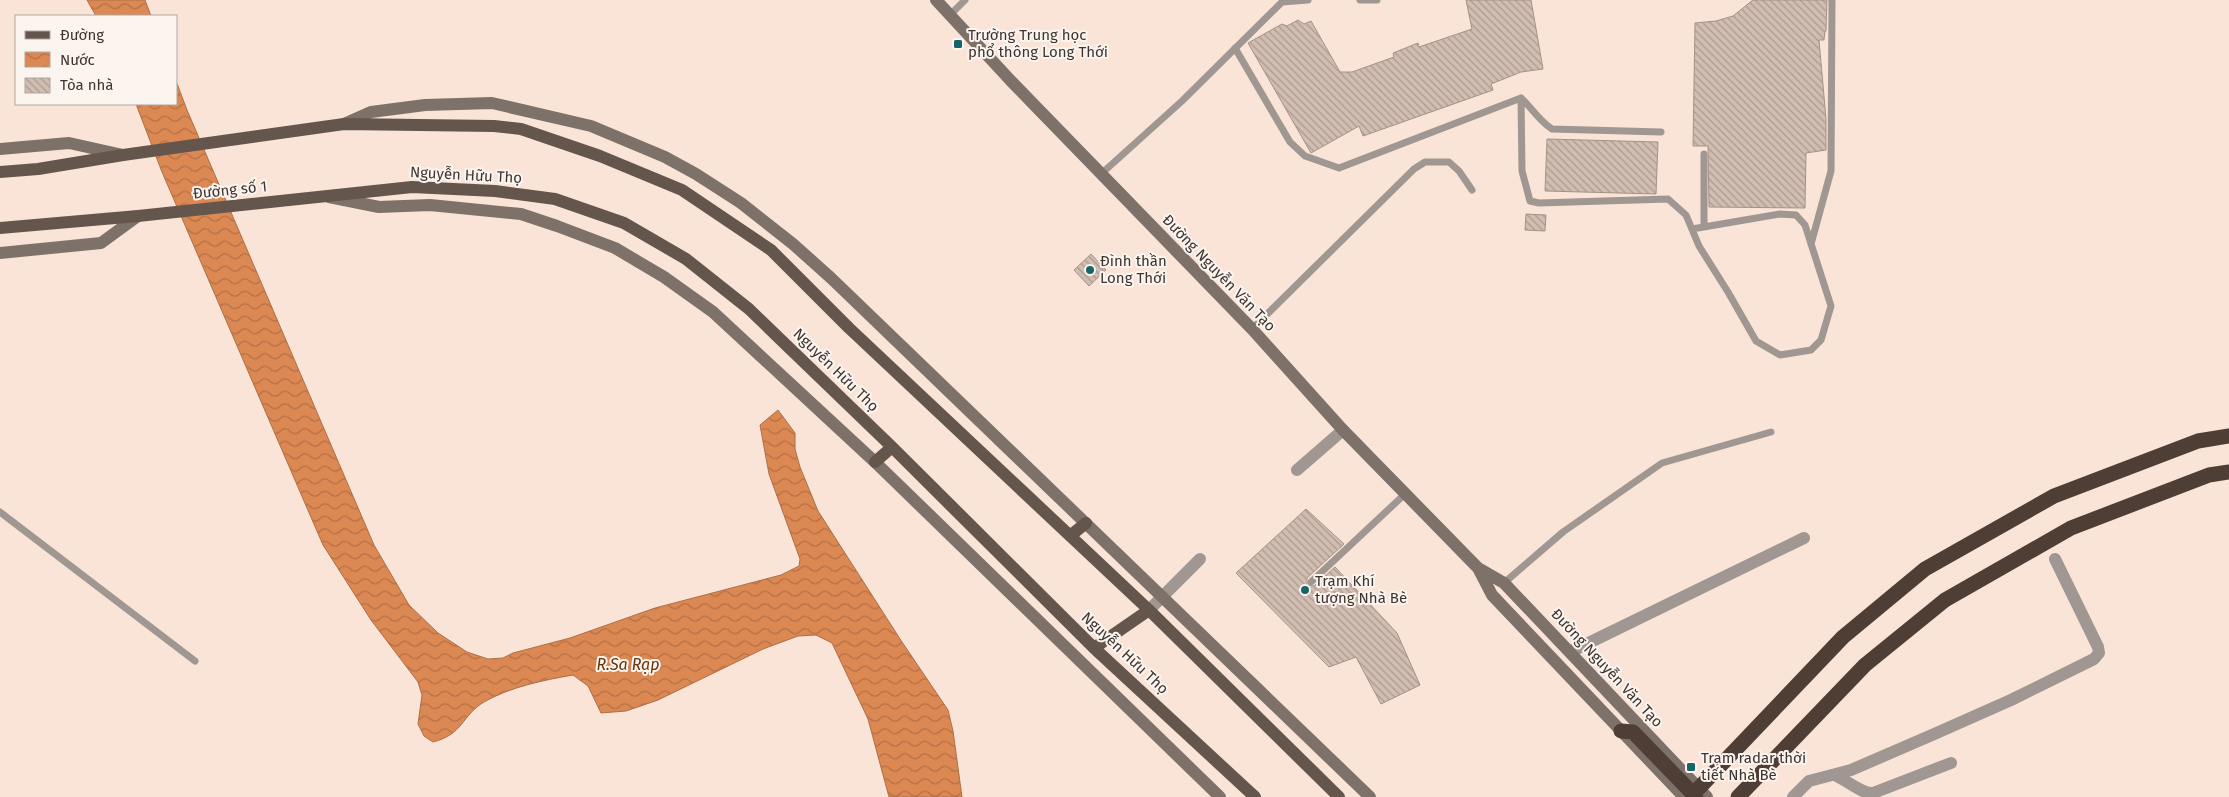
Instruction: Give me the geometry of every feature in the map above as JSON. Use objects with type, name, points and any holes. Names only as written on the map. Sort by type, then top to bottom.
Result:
[{"type":"highway","points":[[1621,731],[1633,732],[1695,795],[1844,637],[1925,569],[2054,496],[2198,441],[2229,436]]},
{"type":"highway","points":[[1738,797],[1865,665],[1946,600],[2072,528],[2209,475],[2229,472]]},
{"type":"main road","name":"Đường Nguyễn Văn Tạo","points":[[936,0],[1011,81],[1252,329],[1343,430],[1478,568],[1504,583],[1570,652],[1695,795]]},
{"type":"main road","points":[[344,124],[371,112],[425,105],[492,103],[591,126],[681,165],[741,203],[793,244],[1163,596],[1370,797]]},
{"type":"main road","points":[[0,172],[38,169],[344,124],[494,126],[521,129],[600,156],[682,190],[771,250],[849,328],[1148,610],[1339,797]]},
{"type":"main road","points":[[0,150],[69,143],[123,155]]},
{"type":"main road","name":"Nguyễn Hữu Thọ","points":[[325,196],[412,187],[495,191],[555,199],[624,224],[686,259],[749,309],[892,447],[1094,648],[1255,797]]},
{"type":"main road","points":[[325,196],[379,208],[430,205],[521,214],[615,248],[664,277],[713,312],[875,462],[1220,797]]},
{"type":"main road","name":"Đường số 1","points":[[138,216],[325,196]]},
{"type":"main road","points":[[0,228],[138,216]]},
{"type":"main road","points":[[0,253],[101,243],[138,216]]},
{"type":"main road","points":[[875,462],[892,447]]},
{"type":"main road","points":[[1070,536],[1086,523]]},
{"type":"main road","name":"Đường Nguyễn Văn Tạo","points":[[1478,568],[1492,595],[1621,731]]},
{"type":"main road","points":[[1094,648],[1148,610]]},
{"type":"street","points":[[1297,470],[1343,430]]},
{"type":"street","points":[[1570,652],[1804,538]]},
{"type":"street","points":[[1148,610],[1200,559]]},
{"type":"street","points":[[1793,797],[1809,781],[1835,775],[2011,700],[2094,659],[2099,653],[2098,647],[2056,559]]},
{"type":"street","points":[[1835,775],[1851,782],[1863,792],[1873,793],[1951,763]]},
{"type":"lane","points":[[950,15],[965,0]]},
{"type":"lane","points":[[1101,174],[1182,101],[1282,2],[1308,0]]},
{"type":"lane","points":[[1360,0],[1377,0]]},
{"type":"lane","points":[[1811,244],[1831,171],[1832,0]]},
{"type":"lane","points":[[1235,48],[1290,142],[1305,156],[1339,168],[1521,98]]},
{"type":"lane","points":[[1521,98],[1532,108],[1541,122],[1552,129],[1661,132]]},
{"type":"lane","points":[[1521,98],[1522,171],[1530,201],[1539,203],[1668,199],[1686,215],[1699,246],[1756,341],[1780,355],[1811,350],[1821,340],[1831,306],[1805,225],[1796,215],[1780,214],[1692,229]]},
{"type":"lane","points":[[1704,154],[1704,227]]},
{"type":"lane","points":[[1252,329],[1414,169],[1425,162],[1449,162],[1459,171],[1472,190]]},
{"type":"lane","points":[[1504,583],[1563,532],[1662,463],[1770,432]]},
{"type":"lane","points":[[1311,582],[1406,493]]},
{"type":"lane","points":[[0,512],[195,661]]},
{"type":"water","points":[[87,0],[145,0],[151,15],[95,15]]},
{"type":"water","name":"R.Sa Rạp","points":[[178,86],[374,545],[409,605],[438,633],[467,652],[488,659],[503,658],[513,653],[570,638],[655,608],[781,575],[799,566],[800,559],[769,474],[760,425],[778,410],[795,433],[795,449],[800,467],[818,511],[948,710],[953,731],[962,797],[889,797],[868,719],[832,643],[816,635],[798,636],[763,649],[658,700],[626,711],[601,713],[588,686],[573,675],[505,692],[476,707],[457,730],[443,739],[433,742],[424,736],[418,724],[422,695],[418,682],[371,620],[323,545],[162,172],[136,105],[178,105]]},
{"type":"building","points":[[1466,0],[1531,0],[1543,69],[1521,72],[1491,84],[1493,90],[1363,136],[1359,126],[1311,153],[1248,43],[1282,24],[1287,26],[1298,20],[1304,24],[1311,21],[1340,72],[1352,72],[1394,57],[1393,53],[1418,43],[1419,47],[1472,29]]},
{"type":"building","points":[[1753,0],[1827,0],[1826,31],[1824,40],[1819,40],[1826,119],[1826,150],[1806,153],[1805,208],[1709,207],[1708,146],[1693,146],[1695,23],[1716,21],[1733,16]]},
{"type":"building","points":[[1547,139],[1658,142],[1656,194],[1545,191]]},
{"type":"building","points":[[1526,214],[1546,215],[1545,231],[1525,230]]},
{"type":"building","name":"Đình thần Long Thới","points":[[1091,254],[1106,270],[1089,286],[1074,270]]},
{"type":"building","name":"Trạm Khí tượng Nhà Bè","points":[[1306,509],[1344,544],[1307,578],[1307,585],[1314,586],[1335,567],[1397,633],[1420,685],[1381,704],[1356,657],[1329,667],[1236,573]]},
{"type":"place","name":"Trường Trung học phổ thông Long Thới","points":[[958,44]]},
{"type":"place","name":"Đình thần Long Thới","points":[[1090,270]]},
{"type":"place","name":"Trạm Khí tượng Nhà Bè","points":[[1305,590]]},
{"type":"place","name":"Trạm radar thời tiết Nhà Bè","points":[[1691,767]]}]
